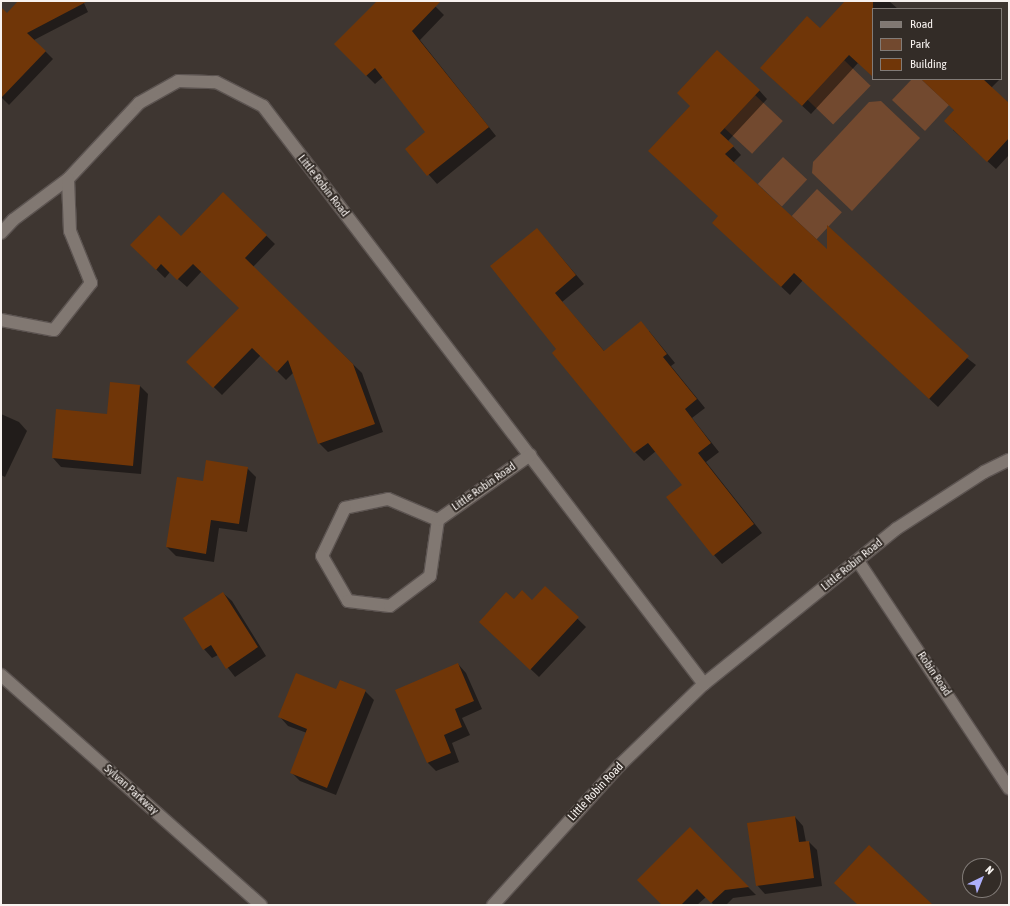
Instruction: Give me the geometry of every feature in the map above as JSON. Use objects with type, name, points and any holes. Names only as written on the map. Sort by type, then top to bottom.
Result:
[{"type":"street","name":"Little Robin Road","points":[[1,234],[13,220],[68,179],[139,103],[178,81],[216,82],[263,106],[704,684]]},
{"type":"street","points":[[1,320],[54,330],[91,283],[70,231],[68,179]]},
{"type":"street","name":"Little Robin Road","points":[[438,520],[530,455]]},
{"type":"street","name":"Little Robin Road","points":[[492,905],[620,765],[704,684],[918,513],[984,472],[1009,460]]},
{"type":"street","points":[[388,499],[438,520],[430,576],[390,606],[348,601],[322,556],[345,508],[388,499]]},
{"type":"street","name":"Robin Road","points":[[858,561],[1009,788]]},
{"type":"street","name":"Sylvan Parkway","points":[[1,674],[261,905]]},
{"type":"green space","points":[[844,60],[871,86],[833,125],[806,99]]},
{"type":"green space","points":[[911,80],[922,80],[949,105],[925,131],[892,100]]},
{"type":"green space","points":[[755,95],[783,121],[752,154],[724,128]]},
{"type":"green space","points":[[881,101],[920,138],[852,211],[812,173],[813,162],[869,102]]},
{"type":"green space","points":[[783,157],[807,180],[782,207],[758,184]]},
{"type":"green space","points":[[817,189],[842,212],[817,239],[792,216]]},
{"type":"building","points":[[18,1],[88,1],[27,33],[46,51],[1,98],[1,7],[7,13]]},
{"type":"building","points":[[377,1],[441,1],[412,31],[489,127],[427,176],[405,149],[425,132],[375,68],[366,76],[334,44]]},
{"type":"building","points":[[845,1],[873,1],[872,76],[849,55],[802,106],[760,68],[807,16],[820,28]]},
{"type":"building","points":[[717,50],[760,90],[720,133],[734,146],[725,154],[827,249],[827,225],[969,356],[929,399],[794,273],[781,287],[712,223],[718,216],[648,151],[690,106],[677,93]]},
{"type":"building","points":[[922,80],[984,80],[1009,103],[1009,138],[987,162],[944,121],[954,110]]},
{"type":"building","points":[[223,192],[267,235],[245,258],[353,364],[375,424],[318,444],[288,360],[277,372],[252,348],[213,388],[186,362],[239,308],[193,264],[177,280],[161,264],[156,270],[130,245],[159,215],[181,236]]},
{"type":"building","points":[[537,228],[576,275],[555,293],[604,351],[641,321],[667,354],[663,357],[697,399],[685,409],[711,443],[698,453],[754,524],[713,556],[666,497],[682,485],[648,443],[634,453],[552,353],[556,349],[490,266]]},
{"type":"building","points":[[110,382],[140,385],[133,466],[52,458],[56,409],[107,414]]},
{"type":"building","points":[[206,460],[248,467],[239,524],[211,520],[206,554],[166,547],[177,477],[203,481]]},
{"type":"building","points":[[545,586],[579,617],[530,670],[479,622],[506,592],[514,599],[522,590],[532,600]]},
{"type":"building","points":[[223,592],[258,647],[226,669],[211,645],[203,650],[183,618]]},
{"type":"building","points":[[458,663],[474,701],[455,709],[462,727],[444,735],[451,753],[427,763],[395,690]]},
{"type":"building","points":[[296,673],[336,689],[340,680],[366,690],[327,788],[290,773],[307,729],[278,717]]},
{"type":"building","points":[[795,816],[799,842],[809,841],[814,878],[756,886],[747,823]]},
{"type":"building","points":[[690,827],[749,887],[725,890],[711,903],[697,889],[681,905],[662,905],[637,880]]},
{"type":"building","points":[[869,845],[933,905],[858,905],[834,883]]}]
